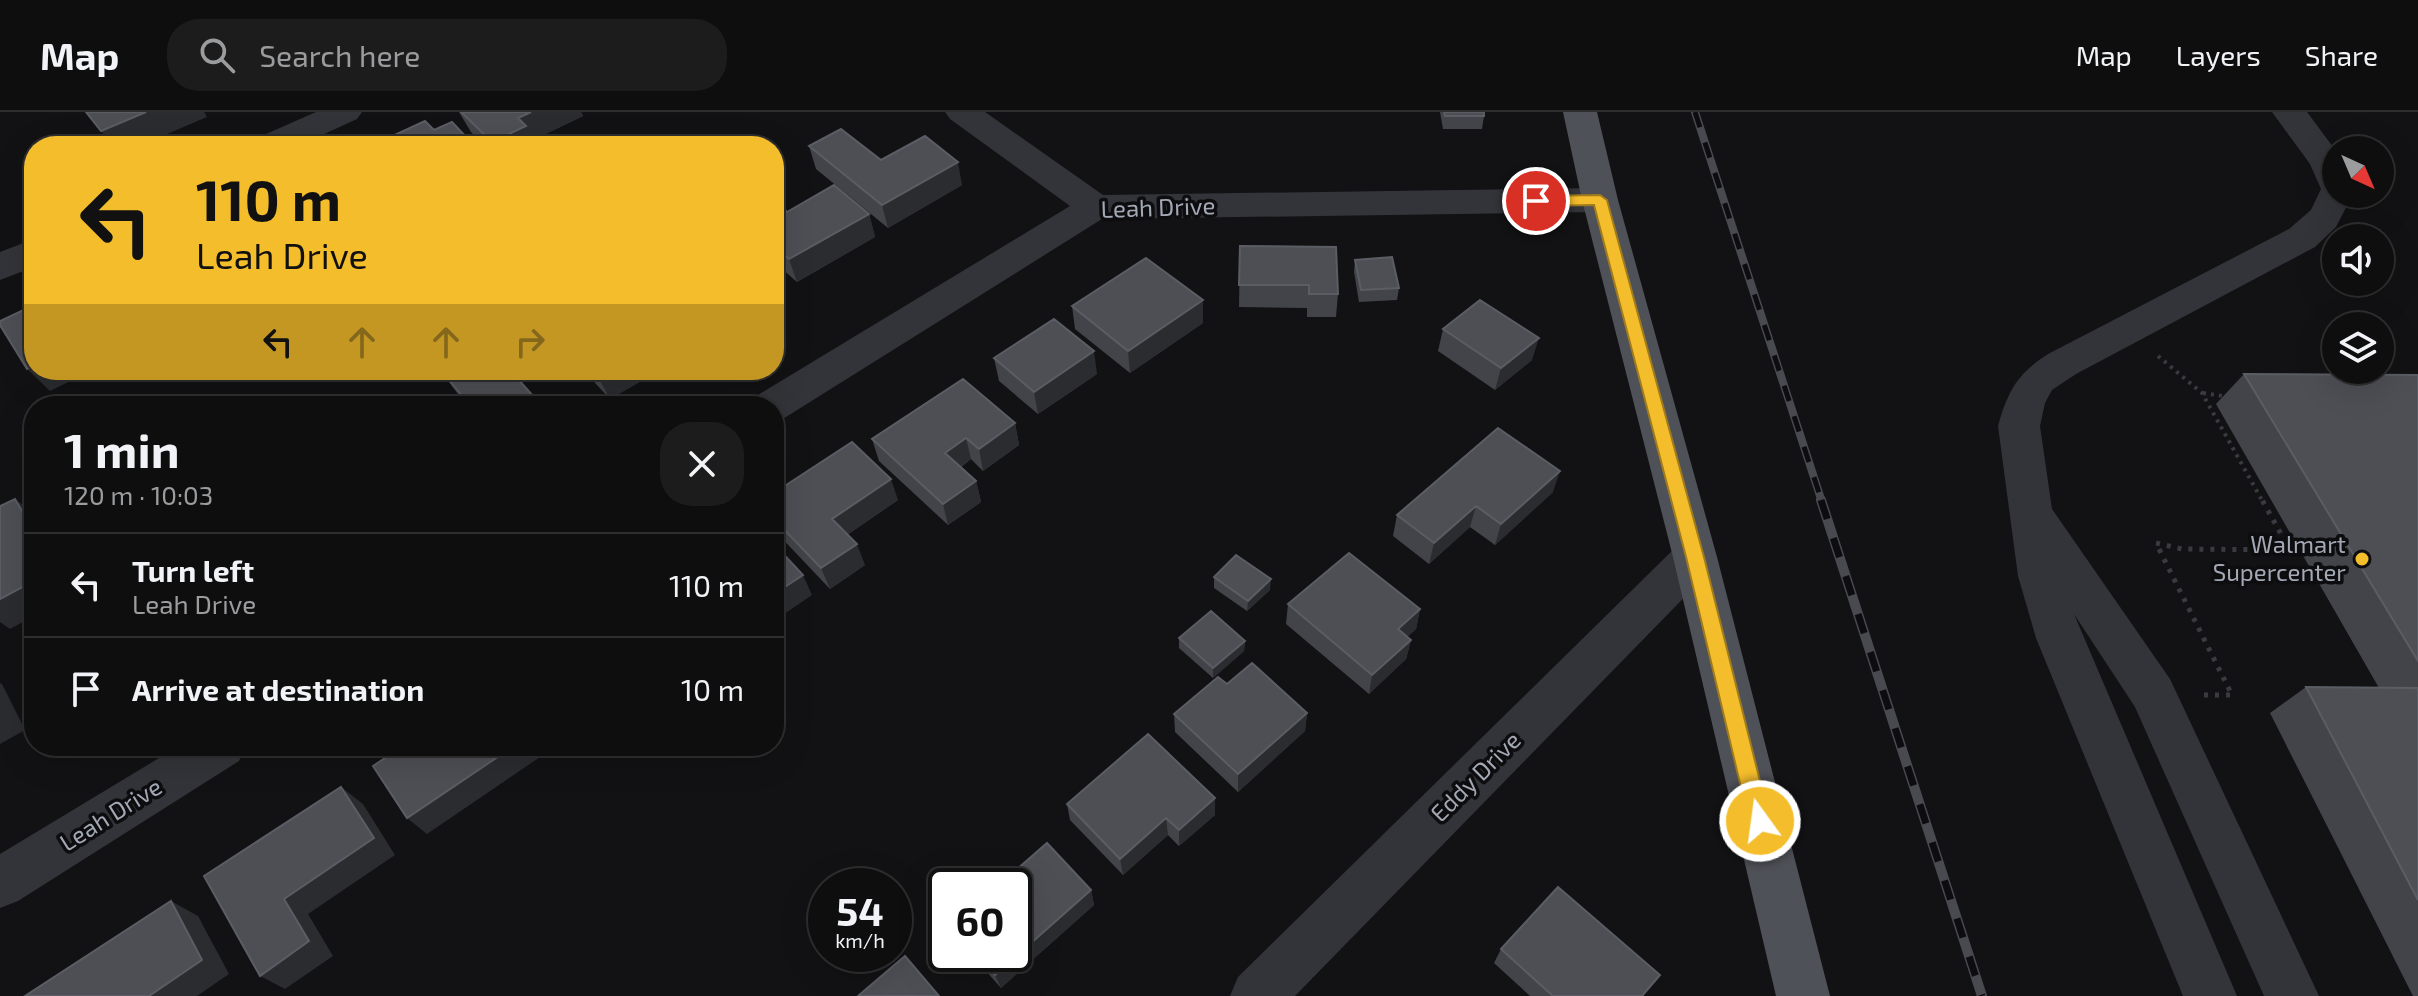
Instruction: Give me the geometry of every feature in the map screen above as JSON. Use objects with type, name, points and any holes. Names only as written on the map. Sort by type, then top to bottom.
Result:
[{"type":"main road","points":[[1580,112],[1600,200],[1695,557],[1803,996]]},
{"type":"street","points":[[291,136],[345,112]]},
{"type":"street","points":[[962,112],[1095,207]]},
{"type":"street","points":[[2289,112],[2322,157]]},
{"type":"street","name":"Leah Drive","points":[[784,399],[1095,207],[1600,200]]},
{"type":"street","points":[[2210,996],[2059,638],[2040,576],[2019,426],[2025,402],[2038,380],[2104,341],[2302,238],[2320,225],[2332,208]]},
{"type":"street","points":[[0,267],[24,256]]},
{"type":"street","points":[[2030,511],[2153,694],[2292,996]]},
{"type":"street","name":"Eddy Drive","points":[[1257,996],[1695,557]]},
{"type":"street","name":"Leah Drive","points":[[0,883],[206,756]]},
{"type":"path","points":[[2148,348],[2202,393],[2290,550],[2182,549],[2156,543],[2232,695]]},
{"type":"path","points":[[2202,393],[2231,397]]},
{"type":"building","points":[[86,112],[146,112],[101,131]]},
{"type":"building","points":[[461,112],[531,112],[518,118],[526,126],[505,136],[486,136]]},
{"type":"building","points":[[1444,112],[1484,112],[1484,116],[1445,116]]},
{"type":"building","points":[[425,121],[434,130],[452,122],[465,136],[393,136]]},
{"type":"building","points":[[841,129],[881,160],[925,136],[958,162],[882,205],[809,146]]},
{"type":"building","points":[[834,185],[869,214],[789,259],[784,255],[784,209],[787,212]]},
{"type":"building","points":[[1240,246],[1336,247],[1338,294],[1309,294],[1309,285],[1239,285]]},
{"type":"building","points":[[1392,257],[1399,288],[1361,290],[1355,260]]},
{"type":"building","points":[[1146,258],[1203,300],[1128,351],[1072,306]]},
{"type":"building","points":[[1480,300],[1539,338],[1501,368],[1443,329]]},
{"type":"building","points":[[24,310],[24,364],[0,325],[0,321]]},
{"type":"building","points":[[1054,319],[1094,351],[1034,392],[994,358]]},
{"type":"building","points":[[2244,374],[2322,374],[2322,384],[2394,384],[2394,375],[2418,375],[2418,661]]},
{"type":"building","points":[[963,379],[1015,423],[979,449],[966,438],[945,453],[976,481],[943,504],[872,439]]},
{"type":"building","points":[[449,380],[519,380],[533,396],[462,396]]},
{"type":"building","points":[[1498,428],[1560,471],[1501,524],[1476,506],[1434,543],[1397,515]]},
{"type":"building","points":[[852,442],[891,479],[832,519],[857,544],[821,568],[784,529],[784,486]]},
{"type":"building","points":[[15,499],[24,515],[24,586],[0,599],[0,506]]},
{"type":"building","points":[[1349,553],[1420,609],[1398,629],[1411,640],[1372,675],[1288,604]]},
{"type":"building","points":[[784,555],[803,575],[784,587]]},
{"type":"building","points":[[1236,555],[1271,579],[1248,601],[1214,577]]},
{"type":"building","points":[[1211,611],[1245,641],[1213,668],[1179,638]]},
{"type":"building","points":[[1252,663],[1307,713],[1238,774],[1174,714],[1218,677],[1227,684]]},
{"type":"building","points":[[2306,687],[2418,688],[2418,900]]},
{"type":"building","points":[[1148,734],[1215,798],[1179,830],[1166,818],[1120,859],[1067,804]]},
{"type":"building","points":[[388,756],[499,756],[407,818],[373,766]]},
{"type":"building","points":[[341,787],[374,838],[284,899],[309,941],[260,976],[204,876]]},
{"type":"building","points":[[1047,843],[1091,890],[1032,942],[1032,868],[1019,868]]},
{"type":"building","points":[[1558,887],[1660,975],[1642,996],[1553,996],[1501,949]]},
{"type":"building","points":[[171,901],[202,960],[149,996],[25,996]]},
{"type":"building","points":[[912,964],[939,996],[858,996],[886,972],[912,972]]},
{"type":"railway","points":[[1695,112],[1822,502]]},
{"type":"railway","points":[[1821,500],[1982,996]]},
{"type":"place","name":"Walmart Supercenter","points":[[2362,559]]},
{"type":"route","points":[[1536,201],[1600,200],[1695,557],[1760,821]]}]
